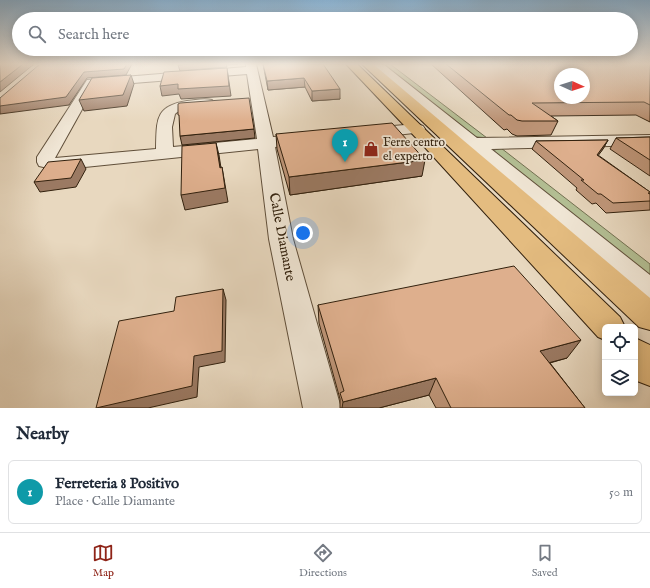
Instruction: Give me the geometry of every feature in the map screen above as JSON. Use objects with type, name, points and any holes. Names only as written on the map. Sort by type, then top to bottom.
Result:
[{"type":"main road","points":[[370,83],[606,324]]},
{"type":"main road","points":[[388,83],[650,317]]},
{"type":"main road","points":[[638,357],[650,369]]},
{"type":"street","points":[[91,83],[46,157],[46,162],[56,164],[320,138]]},
{"type":"street","name":"Calle Diamante","points":[[251,83],[250,100],[266,144],[280,239],[318,407]]},
{"type":"street","points":[[400,83],[650,292]]},
{"type":"street","points":[[165,154],[164,120],[170,109],[180,105],[219,102]]},
{"type":"street","points":[[358,134],[416,129]]},
{"type":"street","points":[[472,143],[496,144],[650,140]]},
{"type":"green space","points":[[390,83],[415,83],[487,138],[468,136]]},
{"type":"green space","points":[[501,148],[650,264],[650,318],[473,157]]},
{"type":"building","points":[[18,83],[76,83],[66,97],[0,106],[0,98]]},
{"type":"building","points":[[89,83],[128,83],[123,95],[79,100]]},
{"type":"building","points":[[161,83],[229,83],[229,86],[178,89],[178,84],[160,86]]},
{"type":"building","points":[[307,83],[336,83],[340,89],[312,91]]},
{"type":"building","points":[[470,83],[554,83],[554,103],[532,103],[558,121],[517,120]]},
{"type":"building","points":[[590,83],[650,83],[650,105],[644,102],[590,102]]},
{"type":"building","points":[[249,98],[254,129],[180,136],[178,104]]},
{"type":"building","points":[[392,123],[425,160],[289,177],[276,134]]},
{"type":"building","points":[[650,137],[650,160],[616,138]]},
{"type":"building","points":[[608,140],[597,155],[650,192],[648,193],[650,194],[650,201],[613,203],[601,194],[598,194],[581,180],[584,180],[536,141]]},
{"type":"building","points":[[216,143],[225,188],[181,195],[182,146]]},
{"type":"building","points":[[81,159],[71,178],[34,182],[48,162]]},
{"type":"building","points":[[514,266],[581,340],[540,351],[585,408],[451,408],[436,378],[343,402],[340,393],[344,391],[318,305]]},
{"type":"building","points":[[223,289],[222,351],[194,356],[192,386],[96,408],[119,321],[174,311],[176,297]]},
{"type":"place","name":"Ferre centro el experto","points":[[371,149]]},
{"type":"place","name":"Ferreteria 8 Positivo","points":[[345,162]]}]
